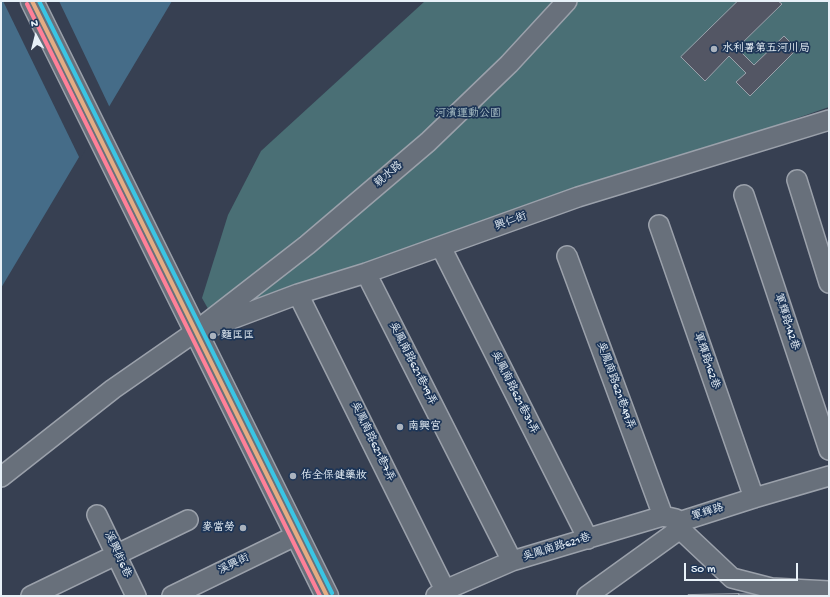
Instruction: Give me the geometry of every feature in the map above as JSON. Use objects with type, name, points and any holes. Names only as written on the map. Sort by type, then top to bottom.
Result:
[{"type":"main road","points":[[32,1],[326,596]]},
{"type":"street","name":"親水路","points":[[195,332],[307,246],[428,142],[509,64],[567,1]]},
{"type":"street","name":"興仁街","points":[[195,332],[298,294],[366,273],[441,247],[578,197],[829,120]]},
{"type":"street","points":[[797,180],[829,283]]},
{"type":"street","name":"軍輝路142巷","points":[[744,195],[829,450]]},
{"type":"street","name":"軍輝路162巷","points":[[659,225],[754,498]]},
{"type":"street","name":"吳鳳南路621巷31弄","points":[[441,247],[588,538]]},
{"type":"street","name":"吳鳳南路621巷49弄","points":[[567,256],[663,516]]},
{"type":"street","name":"吳鳳南路621巷19弄","points":[[366,273],[512,561]]},
{"type":"street","name":"吳鳳南路621巷7弄","points":[[298,294],[440,593]]},
{"type":"street","points":[[1,477],[113,389],[195,332]]},
{"type":"street","name":"軍輝路","points":[[587,596],[681,525],[754,498],[829,476]]},
{"type":"street","name":"溪興街6巷","points":[[97,515],[136,596]]},
{"type":"street","points":[[663,516],[681,525],[732,578],[771,588],[829,591]]},
{"type":"street","name":"吳鳳南路621巷","points":[[440,593],[512,561],[663,516]]},
{"type":"street","points":[[31,596],[188,520]]},
{"type":"street","name":"溪興街","points":[[172,596],[297,535]]},
{"type":"green space","name":"河濱運動公園","points":[[425,1],[829,1],[829,107],[215,321],[202,298],[228,215],[261,151]]},
{"type":"water","points":[[1,1],[172,1],[1,288]]},
{"type":"pier","points":[[3,1],[59,1],[110,108],[80,159]]},
{"type":"building","name":"水利署第五河川局","points":[[738,1],[778,1],[782,4],[737,48],[754,65],[784,36],[797,49],[750,96],[736,82],[746,73],[729,56],[705,81],[681,57]]},
{"type":"building","points":[[739,594],[739,596],[688,596],[688,595]]},
{"type":"building","points":[[739,594],[789,594],[789,596],[739,596]]},
{"type":"transit line","points":[[32,1],[327,596]]},
{"type":"transit line","points":[[39,1],[332,593]]},
{"type":"transit line","points":[[27,4],[320,596]]},
{"type":"place","name":"水利署第五河川局","points":[[714,49]]},
{"type":"place","name":"麵匡匡","points":[[213,336]]},
{"type":"place","name":"南興宮","points":[[400,427]]},
{"type":"place","name":"佑全保健藥妝","points":[[293,476]]},
{"type":"place","name":"麥當勞","points":[[243,528]]}]
